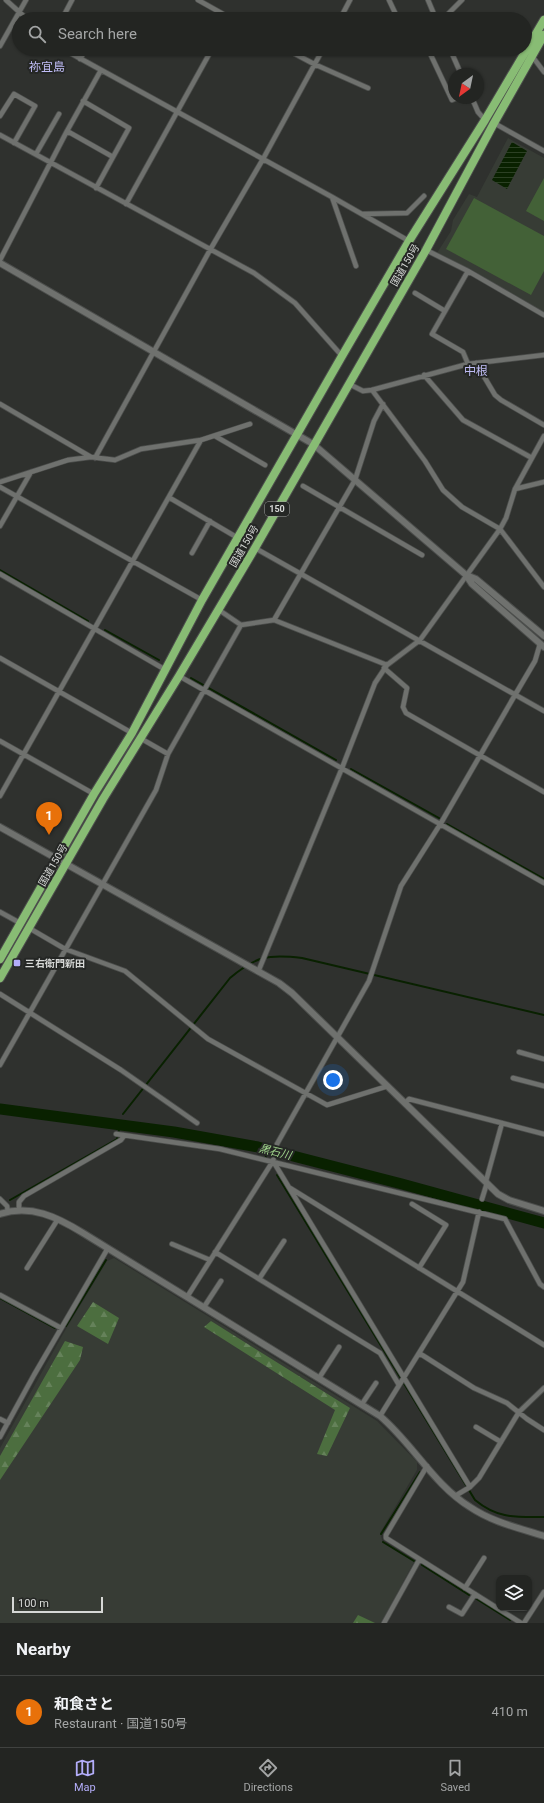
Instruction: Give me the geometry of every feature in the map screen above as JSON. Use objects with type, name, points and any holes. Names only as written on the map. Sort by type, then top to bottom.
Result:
[{"type":"highway","name":"国道150号","points":[[532,40],[544,20]]},
{"type":"highway","name":"国道150号","points":[[0,978],[65,864],[255,548],[313,444],[426,250],[494,123],[544,35]]},
{"type":"highway","name":"国道150号","points":[[0,959],[94,794],[132,733],[164,669],[202,600],[342,356],[409,241],[485,120],[523,56]]},
{"type":"street","points":[[6,0],[19,12],[26,0]]},
{"type":"street","points":[[66,12],[72,0]]},
{"type":"street","points":[[198,0],[219,12]]},
{"type":"street","points":[[344,12],[350,0]]},
{"type":"street","points":[[389,0],[395,12]]},
{"type":"street","points":[[428,0],[433,12]]},
{"type":"street","points":[[450,12],[462,0]]},
{"type":"street","points":[[0,46],[12,25]]},
{"type":"street","points":[[75,56],[409,241]]},
{"type":"street","points":[[126,204],[208,56]]},
{"type":"street","points":[[299,56],[368,88]]},
{"type":"street","points":[[93,458],[155,352],[210,250],[263,159],[319,56]]},
{"type":"street","points":[[431,56],[448,92]]},
{"type":"street","points":[[453,56],[458,68]]},
{"type":"street","points":[[532,56],[544,72]]},
{"type":"street","points":[[101,70],[67,131],[0,261],[313,444],[466,575],[472,584],[542,646],[535,661],[441,823],[401,886],[372,975],[338,1038],[277,1144],[273,1161],[187,1297]]},
{"type":"street","points":[[0,116],[14,94],[34,106],[14,143]]},
{"type":"street","points":[[83,101],[129,128],[96,188]]},
{"type":"street","points":[[475,104],[478,112],[485,120]]},
{"type":"street","points":[[36,154],[59,114]]},
{"type":"street","points":[[494,123],[544,151]]},
{"type":"street","points":[[67,131],[113,157]]},
{"type":"street","points":[[0,135],[254,273],[285,295],[300,308],[342,356]]},
{"type":"street","points":[[362,214],[407,213],[424,196]]},
{"type":"street","points":[[332,197],[356,266]]},
{"type":"street","points":[[426,250],[468,271],[544,314]]},
{"type":"street","points":[[468,271],[432,334],[463,352],[468,364]]},
{"type":"street","points":[[416,293],[445,311]]},
{"type":"street","points":[[349,384],[363,391],[372,390],[468,364],[544,355]]},
{"type":"street","points":[[476,363],[495,395],[500,400],[544,425]]},
{"type":"street","points":[[424,375],[463,420],[532,458]]},
{"type":"street","points":[[372,390],[443,490],[462,507],[500,529],[544,587]]},
{"type":"street","points":[[0,404],[93,458]]},
{"type":"street","points":[[274,620],[355,480],[374,421],[383,404]]},
{"type":"street","points":[[0,482],[68,460],[93,458],[114,460],[155,446],[201,440],[250,424]]},
{"type":"street","points":[[215,436],[265,465]]},
{"type":"street","points":[[258,972],[342,768],[375,683],[386,667],[420,640],[500,529],[506,518],[515,489],[544,436]]},
{"type":"street","points":[[0,796],[170,498],[201,440]]},
{"type":"street","points":[[0,526],[31,472]]},
{"type":"street","points":[[515,489],[544,482]]},
{"type":"street","points":[[302,486],[422,555]]},
{"type":"street","points":[[0,487],[202,600]]},
{"type":"street","points":[[170,498],[238,538]]},
{"type":"street","points":[[192,553],[210,521]]},
{"type":"street","points":[[255,548],[544,711]]},
{"type":"street","points":[[0,574],[164,669]]},
{"type":"street","points":[[466,575],[476,579],[544,635]]},
{"type":"street","points":[[219,610],[241,625],[274,620],[386,667],[407,688],[403,707],[406,713],[544,792]]},
{"type":"street","points":[[0,1064],[156,790],[168,754],[241,625]]},
{"type":"street","points":[[0,658],[132,733]]},
{"type":"street","points":[[179,676],[206,688],[342,768],[544,883]]},
{"type":"street","points":[[140,738],[168,754]]},
{"type":"street","points":[[0,741],[94,794]]},
{"type":"street","points":[[0,827],[246,965],[292,993],[498,1194],[509,1200],[544,1211]]},
{"type":"street","points":[[0,912],[20,923]]},
{"type":"street","points":[[29,928],[65,949],[125,971],[208,1039],[327,1105],[388,1086]]},
{"type":"street","points":[[0,994],[145,1086],[197,1123]]},
{"type":"street","points":[[519,1052],[544,1058]]},
{"type":"street","points":[[513,1078],[544,1086]]},
{"type":"street","points":[[405,1103],[409,1099],[544,1134]]},
{"type":"street","points":[[482,1199],[502,1123]]},
{"type":"street","points":[[19,1210],[19,1202],[24,1196],[121,1140],[120,1135],[220,1148],[505,1218],[540,1284],[544,1287]]},
{"type":"street","points":[[273,1161],[402,1381],[469,1488]]},
{"type":"street","points":[[289,1187],[544,1345]]},
{"type":"street","points":[[0,1199],[7,1206],[8,1212]]},
{"type":"street","points":[[412,1204],[446,1225],[419,1268]]},
{"type":"street","points":[[0,1214],[19,1210],[43,1213],[58,1219],[108,1248],[380,1416],[392,1426],[455,1496],[482,1514],[544,1536]]},
{"type":"street","points":[[380,1416],[463,1282],[479,1212]]},
{"type":"street","points":[[27,1268],[58,1219]]},
{"type":"street","points":[[259,1279],[284,1241]]},
{"type":"street","points":[[172,1244],[210,1260]]},
{"type":"street","points":[[0,1437],[108,1248]]},
{"type":"street","points":[[215,1252],[380,1353],[402,1381]]},
{"type":"street","points":[[204,1307],[221,1281]]},
{"type":"street","points":[[0,1294],[61,1328]]},
{"type":"street","points":[[319,1378],[339,1348]]},
{"type":"street","points":[[419,1353],[474,1388],[508,1403],[544,1430]]},
{"type":"street","points":[[362,1404],[376,1383]]},
{"type":"street","points":[[455,1496],[469,1488],[479,1478],[519,1412],[544,1388]]},
{"type":"street","points":[[0,1419],[8,1423]]},
{"type":"street","points":[[476,1427],[501,1442]]},
{"type":"street","points":[[427,1466],[386,1535],[386,1538],[475,1594],[513,1621],[522,1623],[544,1592]]},
{"type":"street","points":[[465,1588],[484,1558]]},
{"type":"street","points":[[384,1623],[419,1560]]},
{"type":"street","points":[[450,1607],[462,1614],[475,1594]]},
{"type":"shaded area","points":[[508,138],[544,158],[544,312],[437,253],[451,231],[453,220],[469,194],[477,197]]},
{"type":"shaded area","points":[[512,142],[527,151],[507,189],[492,180]]},
{"type":"shaded area","points":[[544,178],[544,221],[526,211]]},
{"type":"shaded area","points":[[474,198],[544,236],[544,271],[531,295],[446,249]]},
{"type":"shaded area","points":[[114,1258],[377,1421],[417,1462],[417,1470],[380,1533],[383,1543],[414,1562],[381,1623],[0,1623],[0,1448],[63,1334],[107,1261]]},
{"type":"green space","points":[[93,1302],[119,1318],[108,1344],[77,1326]]},
{"type":"green space","points":[[211,1321],[350,1408],[327,1456],[317,1454],[335,1410],[204,1327]]},
{"type":"green space","points":[[65,1341],[83,1347],[80,1360],[0,1480],[0,1456]]},
{"type":"green space","points":[[358,1615],[375,1623],[353,1623]]},
{"type":"waterway","points":[[0,570],[88,621]]},
{"type":"waterway","points":[[105,630],[159,660]]},
{"type":"waterway","points":[[191,678],[336,760]]},
{"type":"waterway","points":[[351,769],[439,818]]},
{"type":"waterway","points":[[447,824],[544,879]]},
{"type":"waterway","points":[[123,1114],[230,978],[247,965],[263,958],[280,956],[302,958],[544,1015]]},
{"type":"waterway","name":"黒石川","points":[[0,1109],[174,1132],[258,1147],[402,1184],[544,1223]]},
{"type":"waterway","points":[[10,1200],[117,1139],[121,1121]]},
{"type":"waterway","name":"黒石川","points":[[258,1147],[265,1153],[266,1157]]},
{"type":"waterway","points":[[277,1175],[475,1500],[492,1511],[508,1516],[544,1517]]},
{"type":"waterway","points":[[66,1326],[106,1260]]},
{"type":"waterway","points":[[0,1298],[55,1328]]},
{"type":"waterway","points":[[381,1534],[420,1472]]},
{"type":"waterway","points":[[383,1542],[414,1561]]},
{"type":"waterway","points":[[422,1565],[469,1595]]},
{"type":"waterway","points":[[475,1598],[510,1620]]},
{"type":"place","name":"和食さと","points":[[49,835]]},
{"type":"place","name":"三右衛門新田","points":[[17,963]]},
{"type":"district","name":"祢宜島","points":[[47,67]]},
{"type":"district","name":"中根","points":[[476,371]]}]
